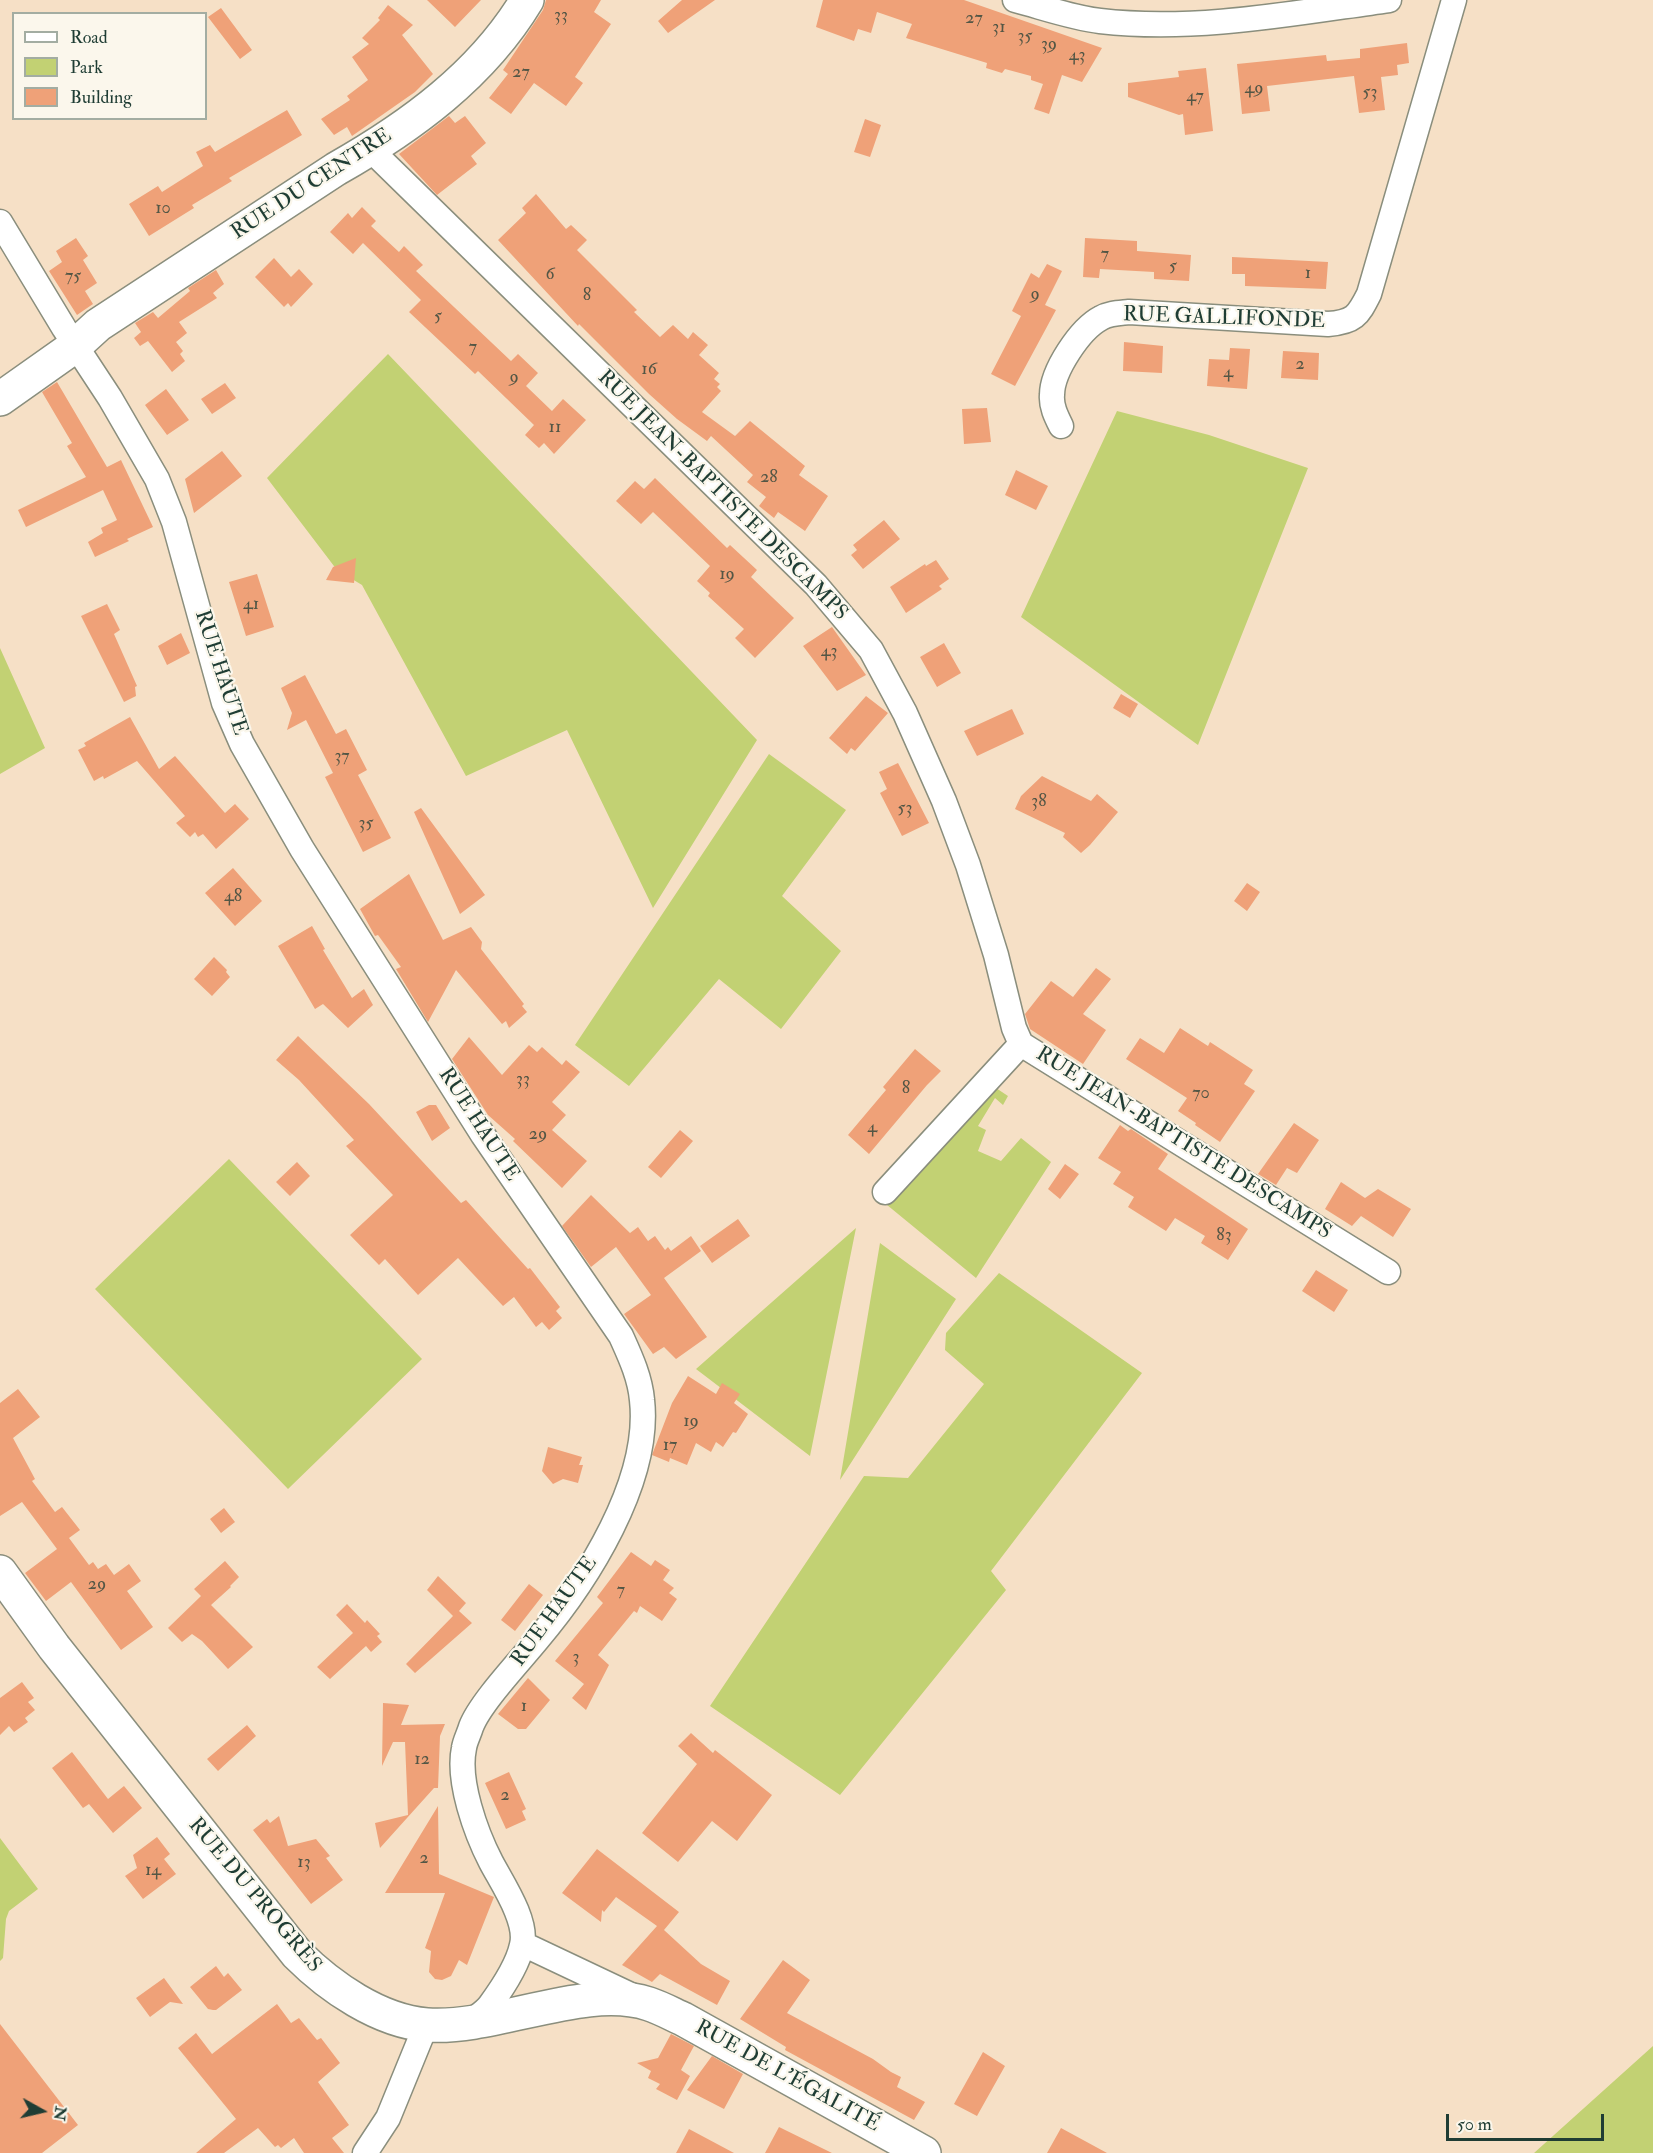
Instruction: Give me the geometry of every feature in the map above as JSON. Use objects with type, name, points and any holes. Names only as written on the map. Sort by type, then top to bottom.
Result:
[{"type":"main road","name":"RUE DU CENTRE","points":[[0,399],[75,346],[98,325],[370,149],[452,90],[486,55],[518,16],[527,0]]},
{"type":"main road","name":"RUE DU PROGRÈS","points":[[0,1572],[54,1647],[297,1954],[322,1978],[346,1994],[373,2008],[426,2025],[468,2023],[574,2003],[607,2000],[648,2004],[683,2019]]},
{"type":"main road","name":"RUE DE L'ÉGALITÉ","points":[[683,2019],[924,2153]]},
{"type":"street","points":[[1015,0],[1097,21],[1125,24],[1186,24],[1292,14],[1389,0]]},
{"type":"street","name":"RUE GALLIFONDE","points":[[1061,426],[1053,411],[1051,393],[1057,374],[1086,328],[1103,316],[1129,312],[1328,324],[1346,323],[1360,313],[1369,294],[1454,0]]},
{"type":"street","name":"RUE JEAN-BAPTISTE DESCAMPS","points":[[370,149],[816,585],[872,650],[905,713],[968,865],[996,955],[1014,1028],[1021,1044],[1388,1272]]},
{"type":"street","name":"RUE HAUTE","points":[[0,222],[75,346],[110,398],[157,479],[177,531],[224,703],[242,744],[302,849],[483,1135],[621,1335],[634,1366],[642,1400],[641,1436],[634,1470],[623,1503],[582,1581],[473,1722],[464,1749],[463,1779],[477,1828],[490,1860],[512,1899],[519,1920],[523,1944]]},
{"type":"street","points":[[885,1192],[1021,1044]]},
{"type":"street","points":[[468,2023],[489,2007],[510,1973],[523,1944],[648,2004]]},
{"type":"street","points":[[365,2153],[388,2118],[426,2025]]},
{"type":"green space","points":[[388,354],[757,740],[653,908],[567,730],[466,776],[362,585],[337,570],[267,478]]},
{"type":"green space","points":[[1117,411],[1209,435],[1308,468],[1198,745],[1021,617]]},
{"type":"green space","points":[[0,648],[45,748],[0,774]]},
{"type":"green space","points":[[769,754],[846,810],[782,896],[841,951],[781,1029],[719,979],[629,1086],[575,1045]]},
{"type":"green space","points":[[987,1082],[1008,1096],[1003,1105],[995,1098],[978,1126],[986,1130],[978,1151],[1001,1161],[1021,1138],[1051,1162],[976,1278],[881,1200]]},
{"type":"green space","points":[[229,1159],[422,1359],[288,1489],[95,1289]]},
{"type":"green space","points":[[856,1228],[810,1456],[696,1369]]},
{"type":"green space","points":[[880,1243],[956,1299],[840,1480]]},
{"type":"green space","points":[[999,1273],[1142,1373],[991,1571],[1006,1590],[840,1795],[710,1706],[864,1476],[908,1478],[984,1384],[945,1350],[946,1333]]},
{"type":"green space","points":[[0,1838],[38,1889],[9,1911],[6,1919],[3,1958],[0,1961]]},
{"type":"green space","points":[[1653,2046],[1653,2153],[1534,2153]]},
{"type":"building","points":[[427,0],[481,0],[455,27]]},
{"type":"building","points":[[546,0],[601,0],[594,12],[611,24],[575,77],[583,83],[566,106],[534,83],[511,114],[489,98],[508,74],[503,70],[543,10]]},
{"type":"building","points":[[682,0],[715,0],[668,33],[658,21]]},
{"type":"building","points":[[823,0],[964,0],[1102,48],[1082,82],[1062,75],[1049,114],[1034,109],[1043,84],[1031,80],[1031,76],[1005,69],[1002,73],[986,68],[987,63],[906,38],[912,24],[877,12],[871,33],[858,29],[854,41],[816,27]]},
{"type":"building","points":[[388,5],[413,25],[402,35],[433,74],[415,92],[352,136],[347,127],[334,135],[321,119],[350,100],[347,96],[368,80],[352,57],[369,44],[362,38],[380,20],[378,18]]},
{"type":"building","points":[[221,8],[252,50],[240,59],[208,17]]},
{"type":"building","points":[[1407,43],[1409,63],[1397,65],[1398,75],[1381,77],[1385,110],[1359,113],[1354,76],[1267,86],[1270,111],[1242,114],[1237,64],[1326,55],[1327,61],[1360,58],[1360,49]]},
{"type":"building","points":[[1206,68],[1213,131],[1185,135],[1183,114],[1179,115],[1128,97],[1128,83],[1179,77],[1178,71]]},
{"type":"building","points":[[287,110],[302,135],[229,178],[232,181],[192,205],[194,208],[149,236],[129,204],[158,186],[162,192],[203,166],[196,152],[210,145],[215,152]]},
{"type":"building","points":[[449,116],[455,123],[465,116],[486,143],[471,156],[477,164],[437,195],[399,154]]},
{"type":"building","points":[[865,119],[881,125],[870,157],[854,152]]},
{"type":"building","points":[[536,194],[566,229],[571,225],[587,240],[577,250],[637,310],[634,312],[660,337],[673,325],[688,339],[693,332],[708,345],[699,355],[719,373],[714,379],[720,384],[717,387],[721,391],[702,412],[735,436],[750,421],[805,466],[799,475],[828,496],[805,531],[778,512],[774,518],[759,506],[766,497],[747,482],[753,475],[711,436],[707,441],[649,394],[579,324],[578,326],[498,240],[526,213],[522,208]]},
{"type":"building","points":[[362,207],[376,221],[371,226],[399,252],[404,246],[423,265],[416,271],[511,361],[518,354],[538,373],[526,386],[552,411],[563,399],[586,420],[554,454],[544,443],[539,448],[525,435],[534,425],[478,371],[475,374],[409,312],[421,300],[363,243],[353,254],[330,232],[348,213],[352,218]]},
{"type":"building","points":[[76,238],[88,256],[83,260],[97,283],[85,291],[93,304],[77,315],[49,271],[62,262],[56,251]]},
{"type":"building","points":[[1085,238],[1137,241],[1137,251],[1191,255],[1189,281],[1154,279],[1154,272],[1100,269],[1099,278],[1083,277]]},
{"type":"building","points":[[1232,257],[1328,262],[1326,289],[1245,286],[1245,274],[1232,274]]},
{"type":"building","points":[[274,258],[291,277],[299,269],[313,284],[291,307],[288,303],[284,307],[255,277]]},
{"type":"building","points":[[1047,264],[1062,271],[1045,305],[1056,310],[1015,386],[991,374],[1021,316],[1012,311],[1031,273],[1039,278]]},
{"type":"building","points":[[216,270],[224,284],[213,293],[217,298],[179,322],[187,333],[176,342],[183,351],[180,354],[185,361],[172,372],[148,341],[140,346],[134,338],[141,332],[135,323],[153,312],[158,318],[190,291],[188,288]]},
{"type":"building","points":[[1124,342],[1163,346],[1162,373],[1123,371]]},
{"type":"building","points":[[1230,348],[1250,349],[1247,389],[1207,386],[1209,359],[1229,360]]},
{"type":"building","points":[[1283,351],[1319,353],[1318,380],[1281,378]]},
{"type":"building","points":[[57,382],[107,467],[121,460],[153,527],[95,557],[88,542],[103,533],[101,528],[117,520],[103,490],[26,527],[18,510],[86,477],[67,446],[72,443],[42,392]]},
{"type":"building","points":[[225,383],[236,398],[212,414],[201,399]]},
{"type":"building","points":[[166,389],[189,420],[167,435],[145,405]]},
{"type":"building","points":[[987,408],[991,442],[964,444],[962,409]]},
{"type":"building","points":[[222,451],[242,476],[194,513],[185,479]]},
{"type":"building","points":[[1016,470],[1048,486],[1036,510],[1005,495]]},
{"type":"building","points":[[655,478],[727,548],[730,545],[757,570],[751,577],[794,618],[755,658],[735,638],[744,629],[708,596],[710,593],[697,581],[710,566],[653,512],[641,524],[616,501],[635,481],[644,489]]},
{"type":"building","points":[[884,520],[900,539],[863,569],[851,555],[857,550],[853,545]]},
{"type":"building","points":[[356,558],[354,583],[326,580],[333,567]]},
{"type":"building","points":[[936,560],[949,579],[939,586],[942,589],[906,613],[890,587],[925,564],[926,566]]},
{"type":"building","points":[[257,574],[274,627],[246,636],[229,582]]},
{"type":"building","points":[[107,604],[120,630],[114,634],[137,686],[135,687],[136,696],[124,702],[81,616]]},
{"type":"building","points":[[832,627],[866,675],[837,691],[803,646]]},
{"type":"building","points":[[181,633],[190,653],[167,665],[158,646]]},
{"type":"building","points":[[944,643],[961,673],[937,687],[920,657]]},
{"type":"building","points":[[305,675],[336,734],[346,729],[367,770],[358,775],[391,838],[363,852],[325,777],[333,773],[306,720],[287,730],[292,713],[281,688]]},
{"type":"building","points":[[1121,694],[1138,704],[1130,718],[1113,708]]},
{"type":"building","points":[[866,696],[888,713],[855,751],[851,748],[847,754],[829,738]]},
{"type":"building","points":[[1012,709],[1024,734],[977,756],[964,731]]},
{"type":"building","points":[[130,717],[159,769],[175,756],[225,813],[235,804],[249,819],[216,849],[203,834],[198,837],[195,832],[190,837],[176,823],[185,816],[137,761],[104,779],[103,776],[94,781],[78,750],[86,746],[84,743]]},
{"type":"building","points":[[898,763],[929,823],[902,836],[880,793],[887,789],[879,772]]},
{"type":"building","points":[[1042,776],[1091,801],[1097,794],[1118,812],[1081,853],[1063,837],[1065,833],[1015,809],[1021,796]]},
{"type":"building","points":[[421,808],[485,895],[460,914],[414,812]]},
{"type":"building","points":[[233,868],[262,901],[235,926],[205,893]]},
{"type":"building","points":[[409,874],[443,940],[471,927],[482,942],[481,949],[524,1004],[522,1006],[527,1012],[509,1028],[506,1021],[502,1024],[456,970],[428,1022],[396,969],[401,967],[378,935],[375,936],[360,909]]},
{"type":"building","points":[[1247,883],[1260,892],[1247,911],[1234,901]]},
{"type":"building","points":[[312,926],[325,949],[323,950],[352,998],[364,989],[373,1005],[348,1028],[323,1004],[315,1009],[278,946]]},
{"type":"building","points":[[214,957],[227,970],[230,977],[212,996],[194,979]]},
{"type":"building","points":[[1096,968],[1111,979],[1083,1014],[1106,1030],[1083,1064],[1030,1029],[1025,1014],[1051,981],[1073,997]]},
{"type":"building","points":[[1180,1028],[1208,1046],[1210,1042],[1253,1070],[1244,1084],[1255,1091],[1220,1142],[1178,1111],[1187,1098],[1126,1059],[1140,1038],[1164,1053]]},
{"type":"building","points":[[298,1036],[369,1104],[461,1203],[466,1200],[528,1269],[530,1268],[560,1307],[556,1311],[562,1318],[549,1330],[542,1322],[536,1327],[514,1297],[503,1306],[458,1258],[418,1295],[385,1259],[379,1265],[350,1235],[393,1195],[346,1146],[354,1140],[299,1080],[276,1060]]},
{"type":"building","points":[[469,1037],[502,1075],[529,1045],[537,1052],[542,1047],[562,1065],[566,1060],[580,1072],[552,1102],[566,1115],[552,1130],[587,1161],[562,1188],[513,1141],[515,1139],[488,1115],[452,1059]]},
{"type":"building","points":[[915,1049],[941,1071],[869,1154],[848,1135],[886,1090],[883,1087]]},
{"type":"building","points":[[429,1105],[436,1105],[450,1128],[432,1141],[416,1112]]},
{"type":"building","points":[[1294,1123],[1319,1140],[1297,1173],[1287,1168],[1276,1185],[1258,1174]]},
{"type":"building","points":[[1120,1125],[1128,1131],[1131,1129],[1168,1154],[1158,1169],[1248,1229],[1228,1260],[1201,1243],[1205,1236],[1175,1218],[1166,1231],[1128,1207],[1134,1197],[1113,1184],[1121,1172],[1098,1158]]},
{"type":"building","points":[[680,1130],[693,1141],[661,1178],[648,1167]]},
{"type":"building","points":[[297,1162],[310,1176],[290,1196],[276,1182]]},
{"type":"building","points":[[1065,1164],[1079,1174],[1060,1199],[1048,1189]]},
{"type":"building","points":[[1341,1182],[1365,1198],[1378,1189],[1411,1209],[1393,1237],[1361,1216],[1352,1226],[1325,1209]]},
{"type":"building","points":[[591,1195],[630,1233],[638,1227],[648,1241],[655,1236],[665,1250],[668,1247],[671,1251],[691,1236],[701,1251],[664,1278],[707,1337],[676,1359],[664,1347],[653,1354],[624,1314],[651,1295],[616,1247],[591,1267],[562,1226]]},
{"type":"building","points":[[738,1219],[750,1236],[712,1263],[700,1246]]},
{"type":"building","points":[[1316,1270],[1348,1290],[1334,1312],[1302,1291]]},
{"type":"building","points":[[688,1376],[716,1394],[722,1383],[740,1394],[734,1403],[748,1414],[736,1433],[733,1432],[723,1447],[716,1442],[711,1452],[696,1443],[687,1465],[670,1458],[669,1462],[652,1455],[672,1403]]},
{"type":"building","points":[[18,1389],[40,1417],[13,1438],[35,1479],[32,1481],[55,1512],[62,1507],[80,1530],[69,1538],[89,1565],[93,1562],[98,1569],[106,1564],[114,1575],[129,1564],[141,1581],[127,1591],[153,1627],[121,1650],[71,1582],[46,1601],[25,1573],[57,1549],[22,1502],[0,1516],[0,1403]]},
{"type":"building","points":[[548,1447],[582,1457],[579,1465],[583,1465],[578,1483],[563,1479],[553,1484],[542,1471]]},
{"type":"building","points":[[224,1508],[235,1522],[221,1533],[210,1519]]},
{"type":"building","points":[[631,1552],[651,1566],[655,1560],[670,1570],[663,1580],[674,1588],[669,1593],[677,1599],[662,1621],[640,1606],[637,1613],[634,1611],[598,1655],[609,1665],[586,1710],[572,1698],[584,1684],[555,1661],[603,1603],[597,1597]]},
{"type":"building","points":[[225,1561],[239,1577],[211,1605],[253,1647],[228,1669],[202,1641],[192,1634],[182,1642],[168,1628],[201,1596],[194,1589]]},
{"type":"building","points":[[438,1576],[466,1603],[459,1611],[472,1623],[415,1673],[406,1664],[453,1616],[427,1590]]},
{"type":"building","points":[[529,1584],[543,1595],[515,1631],[501,1620]]},
{"type":"building","points":[[347,1604],[365,1623],[367,1620],[380,1634],[377,1636],[382,1642],[371,1652],[366,1646],[330,1679],[317,1667],[353,1633],[336,1615]]},
{"type":"building","points":[[528,1678],[550,1700],[526,1729],[518,1729],[498,1714]]},
{"type":"building","points":[[22,1682],[34,1698],[28,1702],[35,1710],[25,1718],[28,1722],[14,1732],[9,1726],[0,1735],[0,1698]]},
{"type":"building","points":[[383,1703],[409,1705],[401,1725],[445,1724],[440,1736],[438,1788],[434,1788],[380,1848],[375,1823],[408,1815],[405,1742],[393,1742],[382,1766]]},
{"type":"building","points":[[247,1725],[256,1736],[218,1771],[207,1759]]},
{"type":"building","points":[[691,1733],[713,1753],[715,1750],[772,1795],[737,1841],[712,1821],[678,1862],[642,1833],[697,1764],[678,1746]]},
{"type":"building","points":[[72,1752],[108,1799],[124,1786],[142,1808],[113,1833],[89,1804],[83,1808],[52,1768]]},
{"type":"building","points":[[509,1772],[526,1809],[522,1811],[526,1820],[506,1829],[485,1783]]},
{"type":"building","points":[[438,1806],[439,1874],[494,1897],[467,1965],[459,1960],[451,1976],[442,1980],[435,1979],[429,1972],[431,1951],[425,1948],[445,1893],[385,1893]]},
{"type":"building","points":[[279,1816],[288,1846],[316,1839],[330,1856],[326,1858],[343,1880],[311,1904],[253,1830],[267,1819],[270,1823]]},
{"type":"building","points":[[157,1837],[170,1854],[164,1859],[176,1874],[143,1899],[125,1876],[137,1868],[133,1855]]},
{"type":"building","points":[[597,1849],[679,1912],[664,1930],[701,1964],[730,1981],[717,2005],[660,1974],[652,1982],[622,1965],[657,1926],[616,1897],[604,1912],[602,1910],[601,1922],[562,1893]]},
{"type":"building","points":[[783,1960],[810,1980],[787,2013],[873,2059],[901,2077],[897,2087],[925,2102],[914,2120],[785,2050],[786,2047],[740,2019]]},
{"type":"building","points":[[216,1966],[224,1977],[228,1973],[242,1990],[213,2010],[208,2009],[190,1987]]},
{"type":"building","points":[[164,1978],[183,2004],[170,2002],[150,2017],[136,1998]]},
{"type":"building","points":[[277,2004],[291,2023],[299,2018],[317,2040],[321,2038],[340,2063],[318,2082],[349,2125],[332,2138],[344,2153],[304,2153],[294,2138],[281,2148],[278,2145],[275,2147],[258,2128],[224,2153],[196,2153],[236,2119],[178,2048],[196,2033],[212,2054]]},
{"type":"building","points":[[0,2024],[78,2125],[42,2153],[0,2153]]},
{"type":"building","points":[[671,2034],[694,2046],[681,2070],[690,2076],[677,2100],[656,2089],[660,2084],[648,2078],[651,2071],[637,2063],[658,2058]]},
{"type":"building","points":[[983,2052],[1005,2066],[977,2116],[954,2104]]},
{"type":"building","points":[[712,2056],[743,2074],[724,2109],[687,2090]]},
{"type":"building","points":[[779,2127],[832,2153],[765,2153]]},
{"type":"building","points":[[1061,2128],[1107,2153],[1047,2153]]},
{"type":"building","points":[[689,2129],[734,2153],[676,2153]]}]
